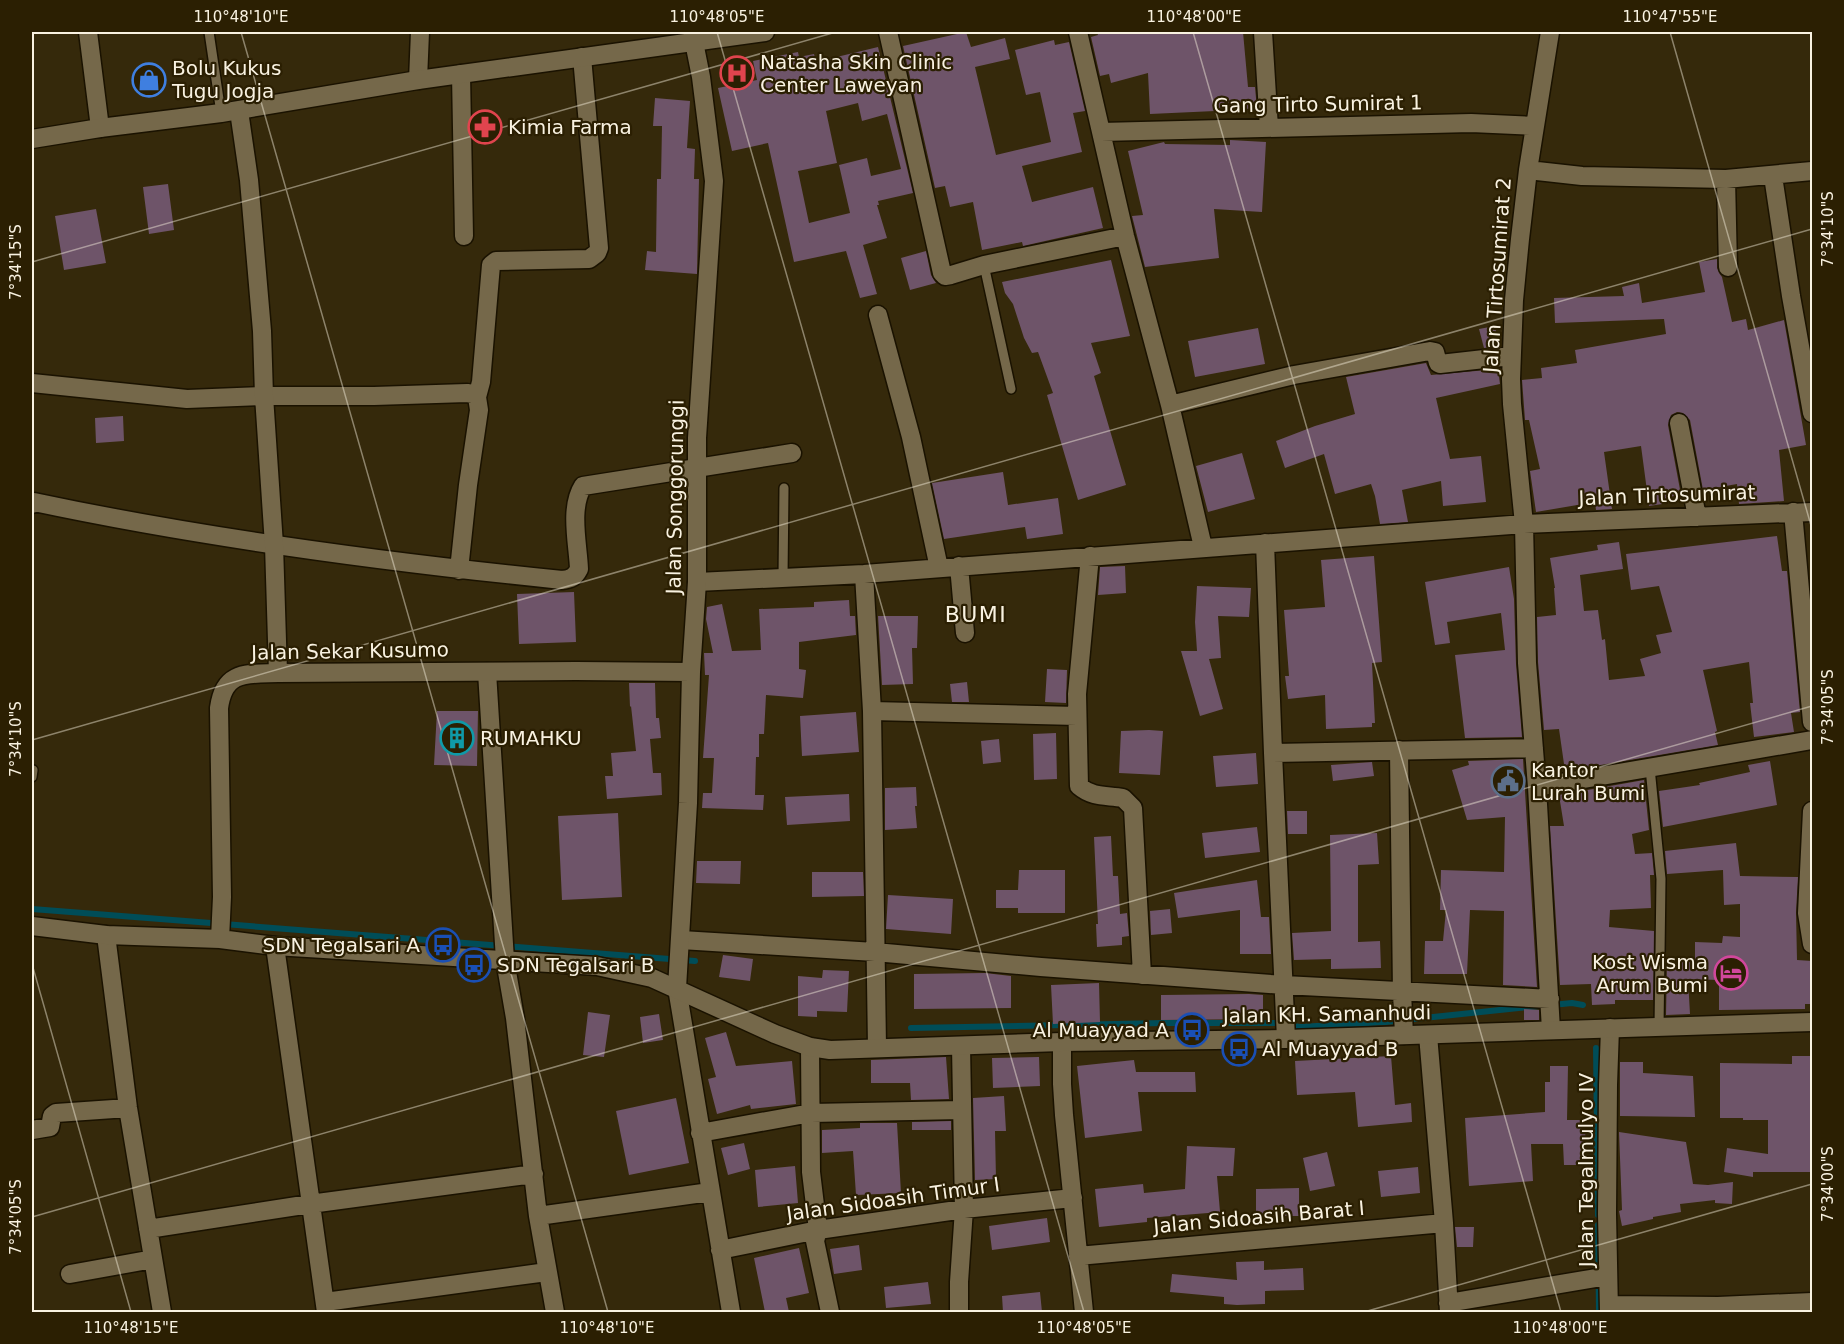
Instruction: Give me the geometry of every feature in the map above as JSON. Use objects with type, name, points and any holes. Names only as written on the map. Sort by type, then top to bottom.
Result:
[{"type":"street","points":[[88,32],[100,128]]},
{"type":"street","points":[[418,80],[420,32]]},
{"type":"street","points":[[32,139],[230,112],[418,80],[765,32]]},
{"type":"street","points":[[888,32],[942,273],[945,276],[984,265],[1125,236]]},
{"type":"street","points":[[1078,32],[1125,236],[1170,405],[1203,547]]},
{"type":"street","points":[[1263,32],[1269,128]]},
{"type":"street","name":"Jalan Tirtosumirat 2","points":[[1550,32],[1528,170],[1514,300],[1511,356],[1512,404],[1524,524],[1527,663],[1538,786],[1551,1030]]},
{"type":"street","name":"Jalan Songgorunggi","points":[[694,42],[714,181],[699,397],[697,582],[677,988],[732,1312]]},
{"type":"street","points":[[459,570],[479,410],[477,397],[481,382],[492,262],[589,259],[597,253],[599,248],[582,57]]},
{"type":"street","points":[[461,74],[464,236]]},
{"type":"street","points":[[230,112],[249,180],[256,259],[274,545],[278,673]]},
{"type":"street","name":"Gang Tirto Sumirat 1","points":[[1101,132],[1471,123],[1535,126]]},
{"type":"street","points":[[1528,170],[1582,176],[1726,179],[1812,171]]},
{"type":"street","points":[[1773,176],[1812,413]]},
{"type":"street","points":[[1726,179],[1728,267]]},
{"type":"street","points":[[878,315],[911,437],[939,568]]},
{"type":"street","points":[[1170,405],[1294,375],[1430,351],[1436,352],[1440,364],[1511,356]]},
{"type":"street","points":[[32,382],[187,399],[467,393],[477,397]]},
{"type":"street","points":[[1679,423],[1697,516]]},
{"type":"street","points":[[32,504],[34,502],[274,545],[459,570],[562,580],[576,575],[579,569],[575,510],[577,496],[583,486],[792,453]]},
{"type":"street","name":"Jalan Tirtosumirat","points":[[697,582],[864,574],[1524,524],[1812,512]]},
{"type":"street","points":[[1793,513],[1812,722]]},
{"type":"street","points":[[1265,543],[1286,1034]]},
{"type":"street","points":[[1090,556],[1077,716],[1079,786],[1086,792],[1097,796],[1123,798],[1133,808],[1142,975]]},
{"type":"street","points":[[959,566],[965,633]]},
{"type":"street","points":[[864,574],[872,711],[877,1047]]},
{"type":"street","points":[[487,672],[505,949],[538,1215],[555,1312]]},
{"type":"street","name":"Jalan Sekar Kusumo","points":[[221,935],[220,699],[228,683],[240,675],[691,672]]},
{"type":"street","points":[[872,711],[1077,716]]},
{"type":"street","points":[[1538,786],[1812,740]]},
{"type":"street","points":[[1273,753],[1534,748]]},
{"type":"street","points":[[1399,750],[1404,1035]]},
{"type":"street","points":[[1812,811],[1807,914],[1812,944]]},
{"type":"street","name":"Jalan KH. Samanhudi","points":[[32,926],[106,935],[221,935],[275,946],[505,949],[652,978],[743,1020],[810,1047],[830,1050],[1286,1034],[1428,1035],[1812,1022]]},
{"type":"street","points":[[106,935],[128,1108],[162,1312]]},
{"type":"street","points":[[275,946],[325,1307],[547,1272]]},
{"type":"street","points":[[679,954],[875,952],[1284,986],[1550,1003]]},
{"type":"street","name":"Jalan Tegalmulyo IV","points":[[1609,1309],[1601,1277],[1610,1028]]},
{"type":"street","points":[[1428,1035],[1449,1308],[1601,1277]]},
{"type":"street","points":[[1062,1042],[1062,1084],[1084,1312]]},
{"type":"street","points":[[959,1312],[964,1209],[961,1046]]},
{"type":"street","points":[[810,1047],[811,1172],[818,1230],[815,1241],[830,1312]]},
{"type":"street","points":[[32,1130],[50,1127],[52,1116],[56,1113],[128,1108]]},
{"type":"street","points":[[700,1133],[812,1113],[962,1110]]},
{"type":"street","points":[[148,1229],[310,1204],[534,1174]]},
{"type":"street","points":[[538,1215],[710,1192]]},
{"type":"street","name":"Jalan Sidoasih Timur I","points":[[720,1250],[818,1230],[964,1209],[1072,1198]]},
{"type":"street","name":"Jalan Sidoasih Barat I","points":[[1078,1256],[1444,1223]]},
{"type":"street","points":[[70,1274],[153,1259]]},
{"type":"street","points":[[1609,1309],[1812,1302]]},
{"type":"lane","points":[[209,32],[230,112]]},
{"type":"lane","points":[[984,265],[1011,389]]},
{"type":"lane","points":[[783,578],[784,488]]},
{"type":"lane","points":[[1650,768],[1661,879],[1659,1028]]},
{"type":"building","points":[[966,32],[971,47],[1005,38],[1010,59],[975,67],[996,155],[1051,142],[1040,92],[1026,95],[1015,50],[1054,40],[1055,45],[1069,42],[1085,111],[1073,113],[1082,152],[1022,166],[1032,202],[1093,187],[1103,228],[1023,246],[1022,242],[982,250],[973,202],[950,207],[945,186],[935,188],[903,46]]},
{"type":"building","points":[[1097,32],[1243,32],[1248,87],[1255,87],[1257,109],[1215,108],[1215,111],[1150,114],[1148,73],[1111,83],[1109,74],[1100,76],[1091,37],[1098,35]]},
{"type":"building","points":[[878,47],[913,193],[878,201],[879,205],[877,205],[887,238],[863,245],[877,294],[860,298],[846,251],[794,262],[768,143],[732,151],[718,88],[757,80],[753,61],[798,52],[799,57],[814,54],[816,62]],"holes":[[[858,103],[862,121],[887,114],[901,169],[871,176],[867,158],[839,165],[850,213],[809,223],[798,171],[837,163],[826,111]]]},
{"type":"building","points":[[655,98],[690,101],[687,148],[695,149],[694,179],[699,179],[697,274],[645,270],[647,251],[656,252],[657,179],[661,179],[662,126],[653,126]]},
{"type":"building","points":[[1230,140],[1266,142],[1262,212],[1214,209],[1219,258],[1145,267],[1132,216],[1143,215],[1128,151],[1164,142],[1165,144],[1230,145]]},
{"type":"building","points":[[168,184],[174,230],[149,234],[143,187]]},
{"type":"building","points":[[96,209],[106,263],[64,270],[55,216]]},
{"type":"building","points":[[926,251],[931,275],[936,283],[910,290],[901,258]]},
{"type":"building","points":[[1717,259],[1717,268],[1722,277],[1732,322],[1746,319],[1748,330],[1784,320],[1806,445],[1779,450],[1784,501],[1739,504],[1737,484],[1703,490],[1690,420],[1683,413],[1677,412],[1671,415],[1668,425],[1681,495],[1668,497],[1669,503],[1649,506],[1641,446],[1604,452],[1612,509],[1596,510],[1595,502],[1536,512],[1530,471],[1540,469],[1529,420],[1525,420],[1522,380],[1542,378],[1541,368],[1577,363],[1575,350],[1666,334],[1664,319],[1555,323],[1554,298],[1624,296],[1622,287],[1639,283],[1642,303],[1705,292],[1699,262]]},
{"type":"building","points":[[1111,260],[1130,336],[1091,343],[1101,373],[1094,376],[1126,485],[1078,500],[1047,395],[1053,393],[1038,352],[1032,353],[1024,338],[1013,304],[1005,293],[1002,282]]},
{"type":"building","points":[[1495,326],[1499,346],[1484,348],[1479,329]]},
{"type":"building","points":[[1258,328],[1265,364],[1195,377],[1188,341]]},
{"type":"building","points":[[1426,363],[1431,375],[1498,369],[1500,384],[1436,398],[1450,459],[1481,456],[1486,502],[1443,506],[1441,481],[1402,490],[1408,522],[1380,524],[1371,484],[1335,494],[1324,454],[1285,468],[1276,441],[1355,414],[1346,377]]},
{"type":"building","points":[[123,416],[124,441],[96,443],[95,418]]},
{"type":"building","points":[[1242,453],[1255,499],[1208,512],[1196,466]]},
{"type":"building","points":[[1003,472],[1008,505],[1058,498],[1063,534],[1027,539],[1025,527],[944,539],[932,483]]},
{"type":"building","points":[[1777,536],[1782,571],[1787,571],[1800,712],[1791,713],[1794,732],[1754,737],[1749,662],[1703,670],[1718,745],[1565,771],[1559,729],[1544,730],[1538,662],[1537,617],[1556,615],[1555,588],[1550,558],[1598,550],[1597,545],[1619,542],[1623,569],[1580,575],[1584,611],[1598,610],[1602,640],[1605,639],[1609,680],[1645,676],[1640,659],[1661,653],[1656,635],[1672,632],[1659,586],[1631,590],[1626,554]]},
{"type":"building","points":[[1374,556],[1382,662],[1372,663],[1375,723],[1372,723],[1372,727],[1326,729],[1325,695],[1288,699],[1285,676],[1289,676],[1284,610],[1325,607],[1321,560]]},
{"type":"building","points":[[1125,566],[1126,593],[1098,595],[1100,567]]},
{"type":"building","points":[[1509,567],[1514,599],[1522,737],[1465,738],[1455,655],[1505,650],[1501,613],[1447,622],[1450,643],[1435,645],[1425,582]]},
{"type":"building","points":[[1197,586],[1251,588],[1249,617],[1218,616],[1221,658],[1209,659],[1223,709],[1200,716],[1181,651],[1197,651],[1195,622]]},
{"type":"building","points":[[574,592],[576,642],[519,644],[517,594]]},
{"type":"building","points":[[849,600],[850,616],[855,616],[856,635],[799,642],[799,669],[806,670],[803,698],[766,695],[764,734],[759,734],[759,757],[756,757],[755,795],[764,795],[763,810],[702,808],[703,793],[712,793],[714,758],[703,758],[709,675],[705,675],[704,653],[713,653],[706,619],[707,607],[722,604],[732,651],[761,650],[759,609],[814,607],[814,602]]},
{"type":"building","points":[[878,616],[918,616],[917,648],[912,648],[913,684],[882,685]]},
{"type":"building","points":[[1047,669],[1067,670],[1066,703],[1045,702]]},
{"type":"building","points":[[967,682],[969,702],[952,702],[950,684]]},
{"type":"building","points":[[629,683],[655,683],[656,718],[659,718],[661,738],[650,739],[653,773],[661,773],[662,795],[607,799],[605,776],[613,776],[611,753],[636,751]]},
{"type":"building","name":"RUMAHKU","points":[[437,711],[478,711],[477,766],[434,765]]},
{"type":"building","points":[[856,712],[859,752],[802,756],[800,716]]},
{"type":"building","points":[[1121,731],[1163,731],[1160,775],[1119,773]]},
{"type":"building","points":[[1056,733],[1057,779],[1034,780],[1033,734]]},
{"type":"building","points":[[999,739],[1001,762],[983,764],[981,741]]},
{"type":"building","points":[[1256,753],[1258,784],[1216,787],[1213,756]]},
{"type":"building","points":[[1523,759],[1537,987],[1503,985],[1504,911],[1470,910],[1467,974],[1424,974],[1425,941],[1443,941],[1446,910],[1440,910],[1441,870],[1504,872],[1505,817],[1467,820],[1452,770],[1469,765],[1468,761]]},
{"type":"building","points":[[1770,761],[1777,805],[1663,827],[1659,791],[1700,785],[1699,783],[1750,772],[1748,765]]},
{"type":"building","points":[[1372,762],[1374,776],[1333,781],[1331,765]]},
{"type":"building","points":[[1644,780],[1649,830],[1632,834],[1635,854],[1652,853],[1654,875],[1650,875],[1651,908],[1610,910],[1609,927],[1654,931],[1653,1000],[1615,1000],[1615,1004],[1592,1005],[1591,984],[1560,985],[1550,826],[1564,826],[1559,795]]},
{"type":"building","points":[[916,787],[917,828],[885,830],[885,788]]},
{"type":"building","points":[[849,794],[850,821],[787,825],[785,797]]},
{"type":"building","points":[[1287,811],[1307,811],[1307,834],[1288,834]]},
{"type":"building","points":[[618,813],[622,897],[562,900],[558,816]]},
{"type":"building","points":[[1257,827],[1260,852],[1205,858],[1202,833]]},
{"type":"building","points":[[1377,833],[1379,864],[1358,865],[1358,942],[1380,941],[1381,968],[1331,969],[1331,959],[1294,960],[1292,933],[1331,931],[1330,835]]},
{"type":"building","points":[[1111,836],[1113,876],[1118,876],[1120,914],[1127,913],[1129,936],[1122,937],[1122,945],[1097,947],[1094,837]]},
{"type":"building","points":[[1736,843],[1740,876],[1798,877],[1797,960],[1812,961],[1812,1004],[1805,1004],[1805,1009],[1719,1010],[1719,980],[1688,979],[1690,1014],[1666,1015],[1667,963],[1686,962],[1686,958],[1695,958],[1695,942],[1722,943],[1723,936],[1740,937],[1740,904],[1724,905],[1723,870],[1667,874],[1665,851]]},
{"type":"building","points":[[697,861],[741,861],[740,884],[696,883]]},
{"type":"building","points":[[1019,870],[1065,870],[1065,913],[1018,913],[1018,908],[996,908],[996,890],[1018,890]]},
{"type":"building","points":[[812,872],[863,872],[864,896],[812,897]]},
{"type":"building","points":[[1257,880],[1261,917],[1269,917],[1271,954],[1240,954],[1240,910],[1178,918],[1174,893]]},
{"type":"building","points":[[888,895],[953,899],[951,934],[886,929]]},
{"type":"building","points":[[1170,909],[1172,933],[1151,935],[1150,911]]},
{"type":"building","points":[[723,955],[753,959],[750,981],[719,977]]},
{"type":"building","points":[[823,970],[849,971],[847,1012],[817,1011],[817,1017],[798,1016],[798,976],[822,978]]},
{"type":"building","points":[[985,973],[1011,976],[1011,1008],[914,1009],[914,974]]},
{"type":"building","points":[[1099,983],[1100,1022],[1053,1024],[1051,985]]},
{"type":"building","points":[[1161,995],[1263,995],[1263,1019],[1161,1020]]},
{"type":"building","points":[[1524,1009],[1539,1010],[1539,1020],[1524,1020]]},
{"type":"building","points":[[588,1012],[610,1015],[604,1057],[583,1055]]},
{"type":"building","points":[[659,1014],[663,1040],[643,1043],[640,1017]]},
{"type":"building","points":[[726,1032],[736,1066],[792,1061],[796,1104],[751,1109],[750,1105],[717,1114],[708,1079],[716,1077],[705,1038]]},
{"type":"building","points":[[1391,1056],[1395,1105],[1411,1103],[1412,1122],[1358,1127],[1355,1092],[1297,1095],[1295,1061]]},
{"type":"building","points":[[1792,1056],[1812,1056],[1812,1172],[1753,1172],[1753,1177],[1724,1172],[1727,1148],[1768,1154],[1768,1120],[1720,1118],[1720,1063],[1792,1064]]},
{"type":"building","points":[[946,1057],[949,1099],[911,1100],[910,1083],[871,1083],[871,1060]]},
{"type":"building","points":[[1039,1057],[1040,1086],[993,1088],[992,1058]]},
{"type":"building","points":[[1134,1060],[1136,1072],[1195,1072],[1196,1092],[1138,1092],[1142,1131],[1085,1138],[1077,1066]]},
{"type":"building","points":[[1620,1062],[1643,1062],[1643,1073],[1693,1076],[1695,1117],[1620,1116]]},
{"type":"building","points":[[1550,1066],[1568,1066],[1567,1120],[1585,1120],[1586,1165],[1564,1165],[1563,1144],[1531,1144],[1533,1181],[1469,1186],[1465,1118],[1545,1112],[1545,1082],[1550,1082]]},
{"type":"building","points":[[1004,1096],[1006,1131],[995,1131],[996,1179],[975,1180],[973,1098]]},
{"type":"building","points":[[676,1098],[689,1163],[629,1175],[616,1111]]},
{"type":"building","points":[[951,1121],[951,1130],[912,1130],[912,1122]]},
{"type":"building","points":[[860,1123],[897,1123],[901,1193],[856,1195],[853,1151],[822,1153],[822,1130],[860,1128]]},
{"type":"building","points":[[1619,1132],[1686,1142],[1693,1184],[1733,1182],[1732,1204],[1715,1203],[1715,1200],[1680,1204],[1681,1212],[1622,1226],[1619,1211],[1622,1210]]},
{"type":"building","points":[[744,1143],[750,1169],[728,1175],[721,1148]]},
{"type":"building","points":[[1187,1146],[1235,1148],[1233,1176],[1217,1176],[1220,1212],[1147,1218],[1147,1222],[1099,1227],[1095,1189],[1143,1184],[1144,1193],[1185,1189]]},
{"type":"building","points":[[1327,1152],[1335,1186],[1310,1191],[1303,1158]]},
{"type":"building","points":[[795,1166],[798,1203],[758,1207],[755,1170]]},
{"type":"building","points":[[1418,1167],[1420,1193],[1381,1197],[1378,1171]]},
{"type":"building","points":[[1299,1188],[1299,1216],[1256,1216],[1256,1189]]},
{"type":"building","points":[[1047,1218],[1050,1242],[992,1250],[989,1226]]},
{"type":"building","points":[[1455,1227],[1474,1227],[1473,1247],[1457,1247]]},
{"type":"building","points":[[859,1245],[862,1270],[834,1274],[830,1249]]},
{"type":"building","points":[[799,1248],[809,1293],[786,1298],[789,1312],[765,1312],[754,1258]]},
{"type":"building","points":[[1264,1261],[1264,1270],[1303,1268],[1304,1290],[1265,1291],[1265,1304],[1237,1305],[1224,1304],[1224,1297],[1170,1292],[1172,1274],[1237,1280],[1236,1262]]},
{"type":"building","points":[[928,1282],[931,1304],[886,1308],[884,1287]]},
{"type":"building","points":[[1040,1292],[1042,1312],[1003,1312],[1002,1296]]},
{"type":"waterway","points":[[32,909],[695,961]]},
{"type":"waterway","points":[[1552,1005],[1572,1003],[1583,1005]]},
{"type":"waterway","points":[[911,1028],[1164,1023],[1276,1023],[1300,1027],[1385,1022],[1539,1006]]},
{"type":"waterway","points":[[1596,1048],[1598,1215]]},
{"type":"waterway","points":[[1598,1225],[1599,1312]]},
{"type":"place","name":"Natasha Skin Clinic Center Laweyan","points":[[737,73]]},
{"type":"place","name":"Bolu Kukus Tugu Jogja","points":[[149,80]]},
{"type":"place","name":"Kimia Farma","points":[[485,127]]},
{"type":"place","name":"RUMAHKU","points":[[457,738]]},
{"type":"place","name":"Kantor Lurah Bumi","points":[[1508,781]]},
{"type":"place","name":"SDN Tegalsari A","points":[[443,945]]},
{"type":"place","name":"SDN Tegalsari B","points":[[474,965]]},
{"type":"place","name":"Kost Wisma Arum Bumi","points":[[1731,973]]},
{"type":"place","name":"Al Muayyad A","points":[[1192,1030]]},
{"type":"place","name":"Al Muayyad B","points":[[1239,1049]]},
{"type":"district","name":"BUMI","points":[[976,614]]}]
